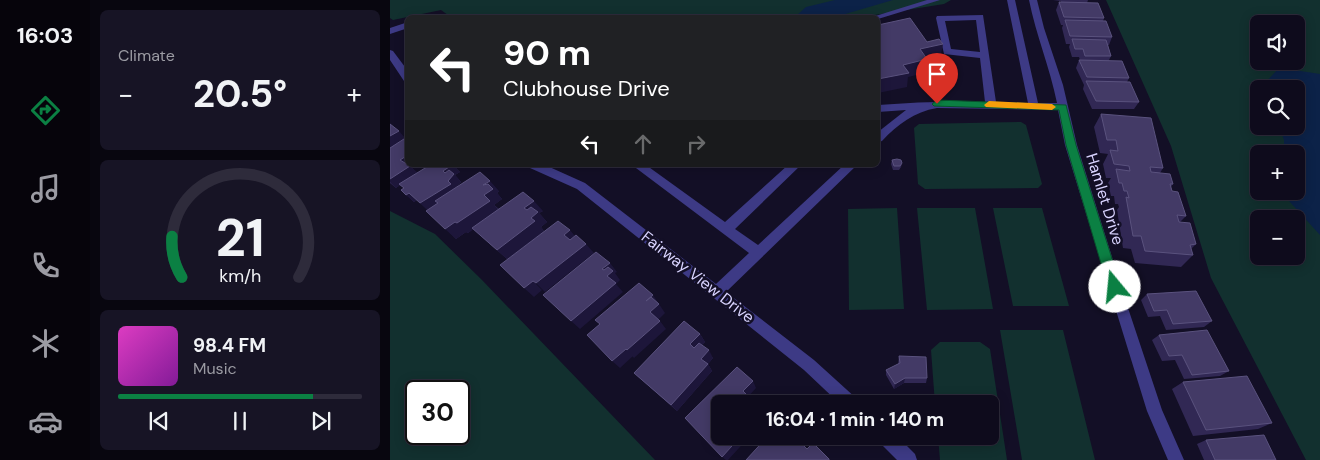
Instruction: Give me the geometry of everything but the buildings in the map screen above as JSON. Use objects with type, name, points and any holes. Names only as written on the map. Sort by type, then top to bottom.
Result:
[{"type":"street","points":[[880,16],[936,0]]},
{"type":"street","points":[[1011,0],[1034,106]]},
{"type":"street","name":"Hamlet Drive","points":[[1033,0],[1063,107],[1071,145],[1120,305],[1155,411],[1176,460]]},
{"type":"street","points":[[985,55],[948,52],[940,18],[980,18],[985,55],[991,105]]},
{"type":"street","points":[[390,31],[405,26]]},
{"type":"street","points":[[390,54],[405,73]]},
{"type":"street","points":[[880,108],[937,104],[1063,107]]},
{"type":"street","points":[[880,136],[905,114],[921,106]]},
{"type":"street","name":"Fairway View Drive","points":[[538,167],[581,186],[809,365],[842,395]]},
{"type":"street","points":[[641,167],[759,253]]},
{"type":"street","points":[[726,229],[793,167]]},
{"type":"street","points":[[717,292],[849,167]]},
{"type":"street","points":[[894,445],[909,460]]},
{"type":"green space","points":[[390,0],[951,0],[944,4],[875,15],[448,15],[441,10],[417,15],[405,15],[405,18],[393,20],[390,18]]},
{"type":"green space","points":[[1106,0],[1320,0],[1320,460],[1306,460],[1211,278],[1171,146]]},
{"type":"green space","points":[[1021,122],[1026,125],[1042,184],[1038,188],[925,189],[918,184],[914,128],[919,124]]},
{"type":"green space","points":[[897,208],[904,309],[849,310],[848,209]]},
{"type":"green space","points":[[917,208],[975,208],[993,309],[927,310]]},
{"type":"green space","points":[[993,208],[1042,208],[1069,306],[1013,306]]},
{"type":"green space","points":[[390,211],[435,234],[482,280],[655,460],[390,460]]},
{"type":"green space","points":[[1000,330],[1063,330],[1095,460],[1022,460]]},
{"type":"green space","points":[[940,342],[980,342],[990,349],[997,395],[934,395],[931,350]]},
{"type":"green space","points":[[999,408],[1007,460],[940,460],[939,445],[999,445]]},
{"type":"water","points":[[835,0],[893,0],[842,15],[797,15],[806,7]]},
{"type":"water","points":[[1277,70],[1294,70],[1320,74],[1320,235],[1305,218],[1305,210],[1297,210],[1288,200],[1305,200],[1305,145],[1284,145],[1282,135],[1305,135],[1305,80],[1268,80]]},
{"type":"slow traffic","points":[[989,105],[1052,107]]},
{"type":"route","points":[[937,104],[1063,107],[1071,145],[1115,287]]}]
